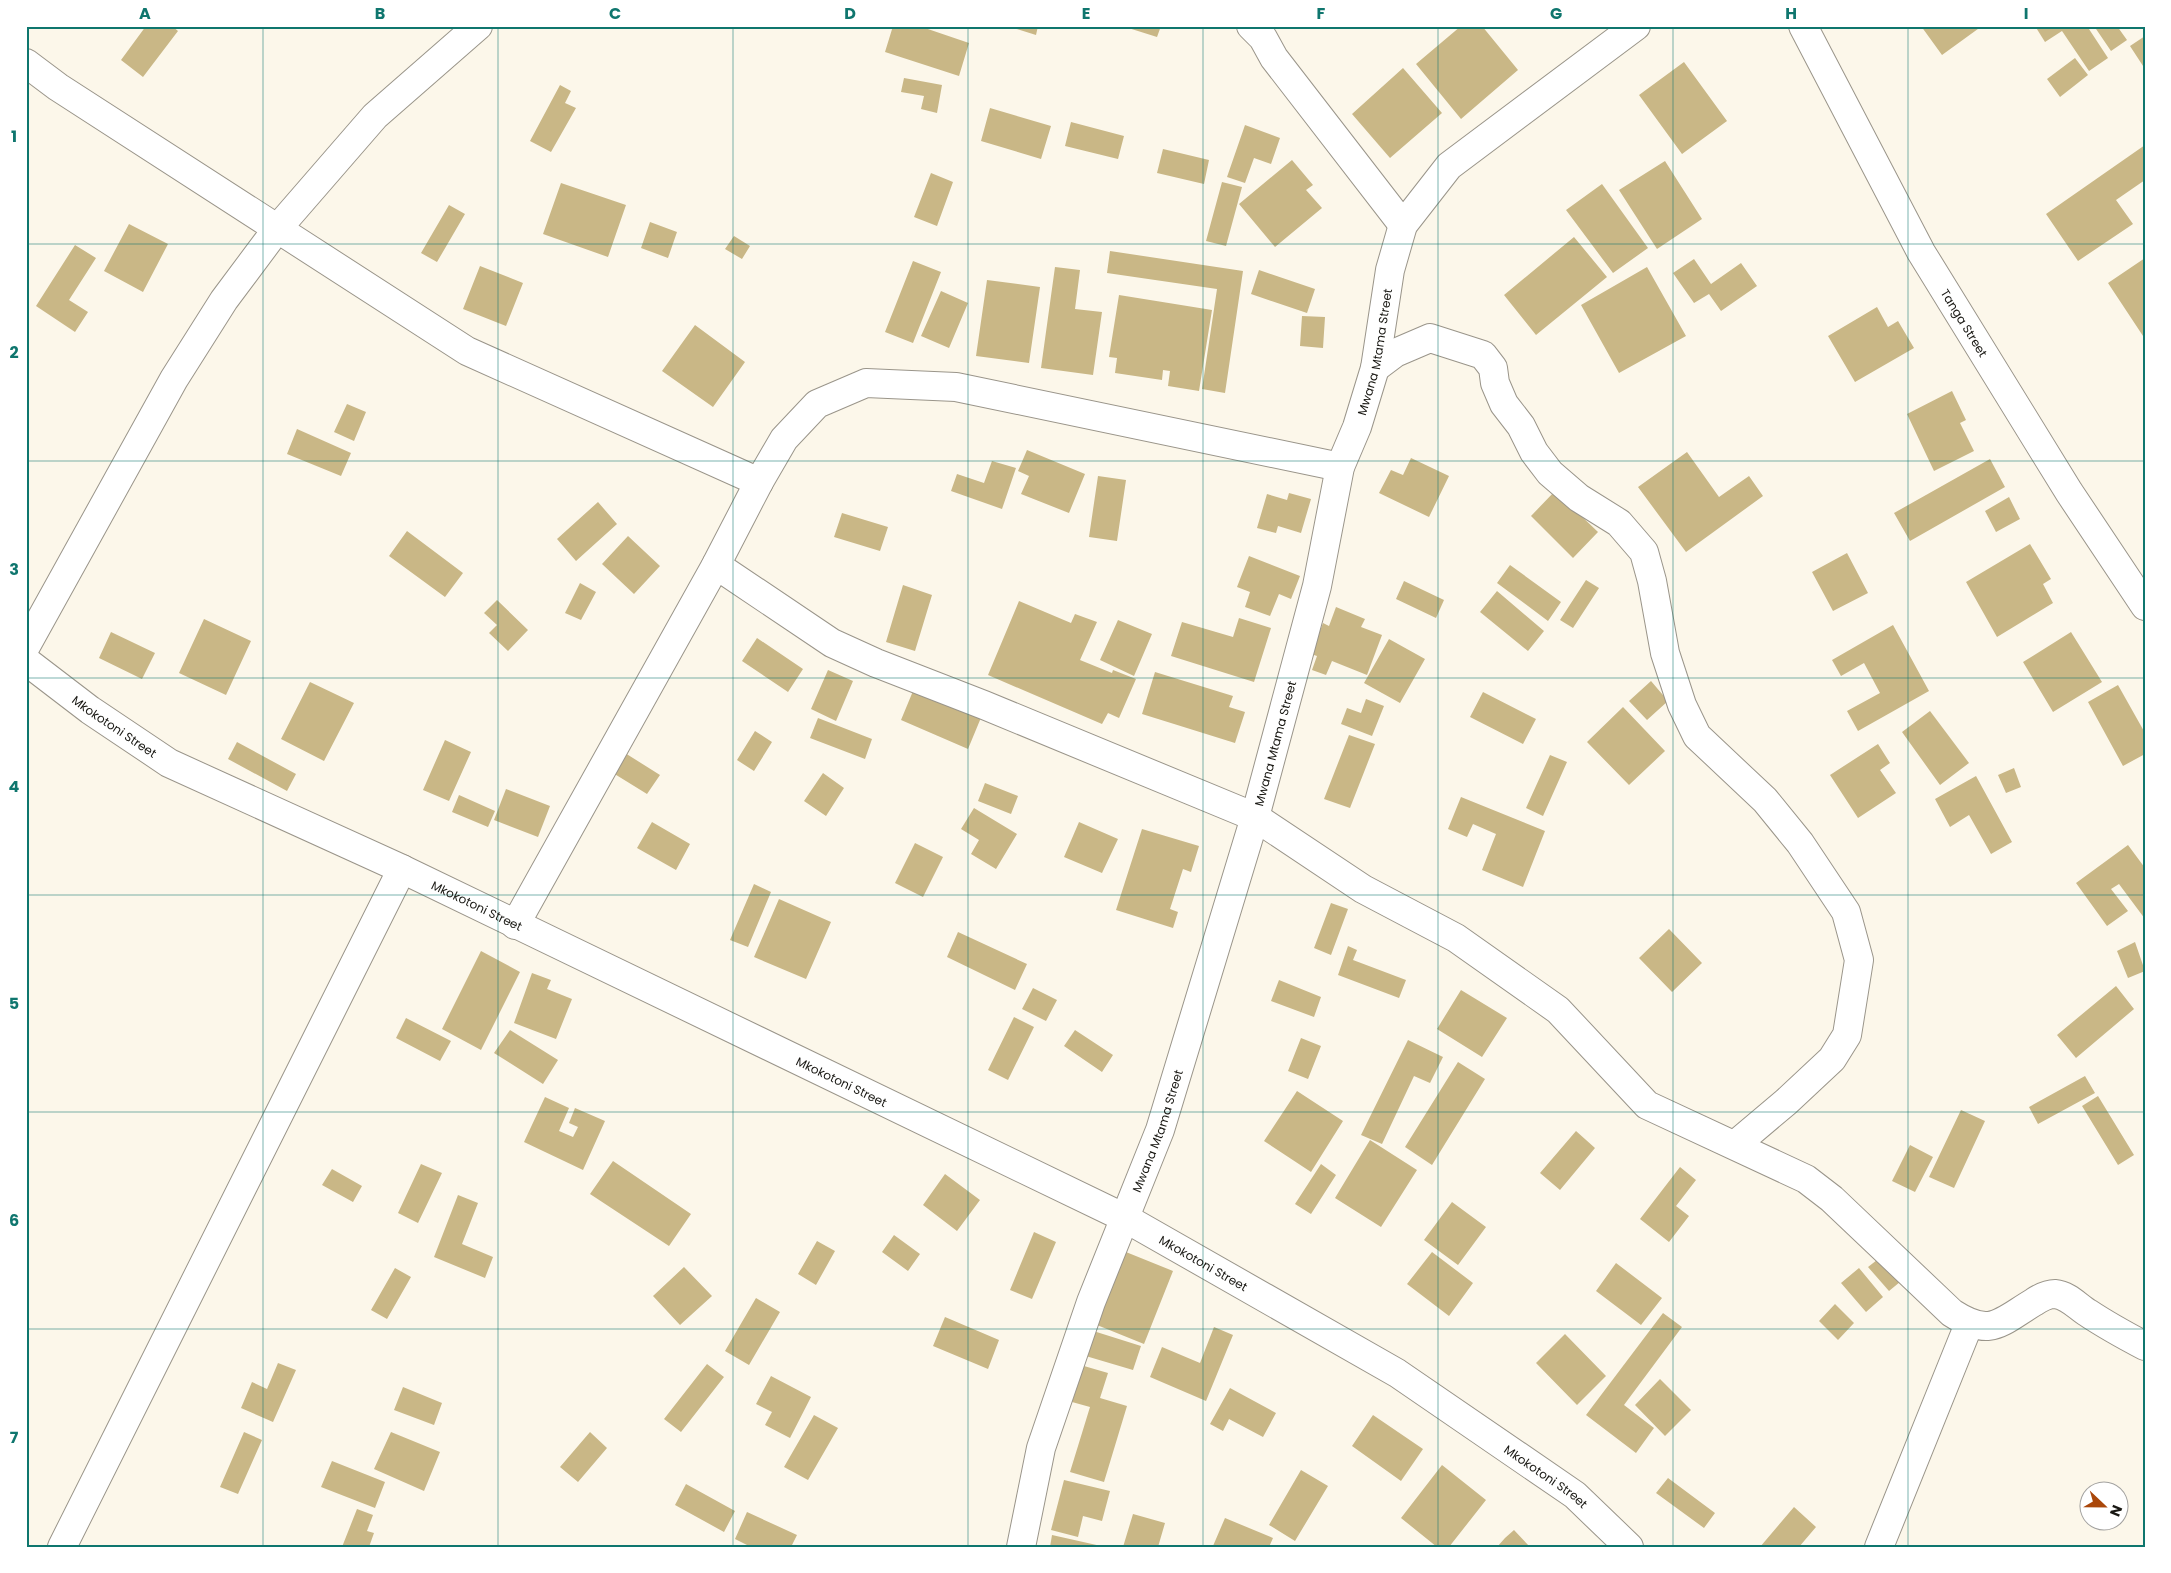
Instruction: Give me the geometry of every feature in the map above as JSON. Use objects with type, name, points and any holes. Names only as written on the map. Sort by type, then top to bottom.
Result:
[{"type":"street","points":[[26,646],[174,379],[224,300],[277,230],[375,116],[478,26]]},
{"type":"street","points":[[1251,26],[1263,38],[1274,58],[1404,225]]},
{"type":"street","name":"Mwana Mtama Street","points":[[1021,1547],[1041,1448],[1091,1302],[1160,1130],[1255,817],[1317,586],[1340,467],[1357,427],[1375,368],[1390,270],[1404,225],[1450,166],[1636,26]]},
{"type":"street","name":"Tanga Street","points":[[1803,26],[1920,252],[2069,492],[2145,606]]},
{"type":"street","points":[[26,63],[58,87],[467,351],[759,482]]},
{"type":"street","points":[[1375,368],[1395,353],[1430,338],[1483,355],[1493,368],[1495,383],[1504,404],[1521,426],[1534,452],[1550,473],[1579,498],[1618,523],[1644,552],[1652,581],[1665,653],[1682,705],[1697,736],[1765,800],[1800,842],[1846,912],[1860,960],[1847,1035],[1832,1059],[1786,1102],[1735,1145]]},
{"type":"street","points":[[515,925],[716,565],[759,482],[784,439],[817,404],[866,383],[956,387],[1340,467]]},
{"type":"street","points":[[716,565],[832,643],[876,663],[984,705],[1255,817],[1363,889],[1456,938],[1558,1010],[1646,1105],[1806,1179],[1832,1199],[1952,1313],[1969,1324],[1985,1327],[2000,1325],[2042,1297],[2056,1294],[2071,1300],[2088,1313],[2145,1346]]},
{"type":"street","name":"Mkokotoni Street","points":[[26,661],[90,710],[169,763],[402,869],[1125,1218],[1397,1373],[1575,1495],[1629,1547]]},
{"type":"street","points":[[62,1547],[402,869]]},
{"type":"street","points":[[1879,1547],[1969,1324]]},
{"type":"building","points":[[146,26],[172,26],[178,31],[143,77],[121,60]]},
{"type":"building","points":[[893,26],[919,26],[969,43],[959,76],[885,52]]},
{"type":"building","points":[[1007,26],[1038,26],[1036,35]]},
{"type":"building","points":[[1122,26],[1161,26],[1157,37]]},
{"type":"building","points":[[1461,26],[1482,26],[1518,70],[1461,119],[1416,64]]},
{"type":"building","points":[[1921,26],[1982,26],[1942,55]]},
{"type":"building","points":[[2035,26],[2087,26],[2108,58],[2089,71],[2062,31],[2045,42]]},
{"type":"building","points":[[2094,26],[2117,26],[2127,40],[2111,51]]},
{"type":"building","points":[[2145,36],[2145,69],[2130,46]]},
{"type":"building","points":[[2075,58],[2088,75],[2060,97],[2047,79]]},
{"type":"building","points":[[1684,62],[1727,121],[1682,154],[1639,95]]},
{"type":"building","points":[[1403,68],[1442,113],[1390,158],[1352,114]]},
{"type":"building","points":[[904,78],[942,85],[937,113],[921,109],[924,96],[901,92]]},
{"type":"building","points":[[560,85],[571,91],[565,103],[576,108],[551,152],[530,141]]},
{"type":"building","points":[[990,108],[1051,126],[1041,159],[981,141]]},
{"type":"building","points":[[1071,122],[1124,136],[1118,159],[1065,146]]},
{"type":"building","points":[[1245,125],[1280,138],[1271,164],[1254,158],[1245,183],[1227,177]]},
{"type":"building","points":[[2145,145],[2145,180],[2116,200],[2133,224],[2078,261],[2046,214]]},
{"type":"building","points":[[1163,149],[1209,160],[1204,184],[1157,173]]},
{"type":"building","points":[[1292,160],[1313,185],[1306,190],[1322,208],[1275,247],[1239,204]]},
{"type":"building","points":[[1665,161],[1702,219],[1657,249],[1619,190]]},
{"type":"building","points":[[931,173],[953,182],[937,226],[914,217]]},
{"type":"building","points":[[1222,182],[1242,187],[1226,246],[1206,241]]},
{"type":"building","points":[[561,183],[626,205],[608,257],[543,234]]},
{"type":"building","points":[[1602,184],[1648,248],[1613,273],[1566,210]]},
{"type":"building","points":[[449,205],[465,214],[437,262],[421,253]]},
{"type":"building","points":[[650,222],[677,232],[668,258],[641,248]]},
{"type":"building","points":[[129,224],[168,244],[143,292],[104,271]]},
{"type":"building","points":[[734,236],[750,246],[742,259],[725,249]]},
{"type":"building","points":[[1574,237],[1607,277],[1536,335],[1504,295]]},
{"type":"building","points":[[75,245],[96,258],[69,300],[88,312],[75,332],[36,306]]},
{"type":"building","points":[[1110,251],[1243,271],[1225,393],[1202,389],[1217,289],[1107,273]]},
{"type":"building","points":[[2145,258],[2145,339],[2108,283]]},
{"type":"building","points":[[1694,259],[1711,284],[1741,263],[1757,286],[1721,311],[1709,294],[1694,303],[1673,273]]},
{"type":"building","points":[[913,261],[941,272],[913,343],[885,332]]},
{"type":"building","points":[[480,266],[523,283],[506,326],[463,309]]},
{"type":"building","points":[[1055,267],[1080,270],[1075,309],[1102,312],[1093,375],[1041,368]]},
{"type":"building","points":[[1647,267],[1686,336],[1619,373],[1581,305]]},
{"type":"building","points":[[1259,270],[1315,289],[1307,313],[1251,294]]},
{"type":"building","points":[[987,280],[1040,287],[1029,363],[976,356]]},
{"type":"building","points":[[941,291],[968,303],[949,348],[921,336]]},
{"type":"building","points":[[1119,295],[1212,310],[1199,391],[1168,386],[1170,371],[1163,370],[1162,380],[1115,373],[1117,358],[1109,357]]},
{"type":"building","points":[[1877,307],[1888,327],[1898,321],[1914,348],[1855,382],[1828,336]]},
{"type":"building","points":[[1302,316],[1325,317],[1323,348],[1300,346]]},
{"type":"building","points":[[695,325],[745,362],[713,407],[662,371]]},
{"type":"building","points":[[1952,391],[1966,420],[1960,423],[1974,451],[1934,471],[1907,414]]},
{"type":"building","points":[[347,404],[366,412],[354,441],[334,432]]},
{"type":"building","points":[[297,429],[351,453],[341,476],[287,454]]},
{"type":"building","points":[[1027,450],[1085,474],[1069,513],[1021,494],[1029,476],[1018,471]]},
{"type":"building","points":[[1687,452],[1719,497],[1749,476],[1763,496],[1686,552],[1638,487]]},
{"type":"building","points":[[1411,458],[1449,476],[1429,517],[1379,493],[1391,470],[1403,475]]},
{"type":"building","points":[[1990,459],[2005,487],[1910,541],[1894,513]]},
{"type":"building","points":[[992,461],[1016,468],[1002,509],[951,491],[957,474],[984,483]]},
{"type":"building","points":[[1098,476],[1126,480],[1117,541],[1089,537]]},
{"type":"building","points":[[1555,491],[1598,532],[1573,558],[1531,516]]},
{"type":"building","points":[[1289,493],[1311,499],[1301,533],[1278,526],[1276,533],[1257,528],[1267,494],[1287,500]]},
{"type":"building","points":[[2009,497],[2020,519],[1996,532],[1985,511]]},
{"type":"building","points":[[598,502],[617,524],[576,561],[557,539]]},
{"type":"building","points":[[842,513],[888,527],[880,551],[834,537]]},
{"type":"building","points":[[407,531],[463,573],[445,597],[389,556]]},
{"type":"building","points":[[628,536],[660,566],[634,594],[602,564]]},
{"type":"building","points":[[2030,544],[2051,579],[2043,584],[2053,603],[1997,637],[1966,582]]},
{"type":"building","points":[[1847,553],[1868,593],[1833,611],[1812,572]]},
{"type":"building","points":[[1249,556],[1300,576],[1291,599],[1279,594],[1270,616],[1245,607],[1250,592],[1237,587]]},
{"type":"building","points":[[1510,565],[1561,602],[1548,621],[1497,583]]},
{"type":"building","points":[[1586,580],[1599,588],[1573,628],[1560,620]]},
{"type":"building","points":[[1404,581],[1444,600],[1436,618],[1396,599]]},
{"type":"building","points":[[580,583],[596,592],[581,620],[565,613]]},
{"type":"building","points":[[903,585],[932,595],[915,651],[886,642]]},
{"type":"building","points":[[1497,591],[1544,631],[1528,651],[1480,612]]},
{"type":"building","points":[[497,600],[528,630],[508,651],[489,633],[497,625],[484,613]]},
{"type":"building","points":[[1019,601],[1071,623],[1075,614],[1097,622],[1080,660],[1112,673],[1113,670],[1136,679],[1119,718],[1108,713],[1102,724],[988,675]]},
{"type":"building","points":[[1336,607],[1365,619],[1361,627],[1382,635],[1367,675],[1332,661],[1326,675],[1312,670],[1317,656],[1311,654],[1323,623],[1329,626]]},
{"type":"building","points":[[1239,618],[1271,628],[1254,682],[1171,656],[1182,622],[1233,637]]},
{"type":"building","points":[[204,619],[251,641],[226,695],[179,673]]},
{"type":"building","points":[[1118,620],[1152,634],[1134,676],[1100,660]]},
{"type":"building","points":[[1893,625],[1929,691],[1858,731],[1847,711],[1880,693],[1864,663],[1841,676],[1832,660]]},
{"type":"building","points":[[111,632],[155,653],[142,679],[99,658]]},
{"type":"building","points":[[2071,632],[2102,682],[2053,712],[2023,662]]},
{"type":"building","points":[[757,638],[803,669],[788,692],[742,661]]},
{"type":"building","points":[[1389,639],[1425,659],[1400,703],[1364,683]]},
{"type":"building","points":[[828,670],[853,681],[836,721],[811,709]]},
{"type":"building","points":[[1155,672],[1233,696],[1229,707],[1245,712],[1235,743],[1142,714]]},
{"type":"building","points":[[918,679],[985,708],[968,749],[901,720]]},
{"type":"building","points":[[1651,681],[1668,701],[1647,720],[1629,701]]},
{"type":"building","points":[[310,682],[354,703],[324,761],[281,739]]},
{"type":"building","points":[[2118,685],[2145,733],[2145,754],[2123,766],[2088,702]]},
{"type":"building","points":[[1483,692],[1536,719],[1523,744],[1470,717]]},
{"type":"building","points":[[1366,699],[1384,706],[1372,736],[1341,724],[1347,708],[1361,713]]},
{"type":"building","points":[[1623,707],[1665,751],[1629,785],[1587,742]]},
{"type":"building","points":[[1930,711],[1969,763],[1940,785],[1902,732]]},
{"type":"building","points":[[818,718],[872,739],[865,759],[810,738]]},
{"type":"building","points":[[755,731],[772,742],[754,771],[737,760]]},
{"type":"building","points":[[1349,735],[1375,744],[1350,808],[1324,799]]},
{"type":"building","points":[[445,740],[471,752],[449,801],[423,790]]},
{"type":"building","points":[[237,742],[296,774],[287,791],[228,759]]},
{"type":"building","points":[[1878,744],[1890,763],[1880,770],[1896,793],[1858,818],[1830,775]]},
{"type":"building","points":[[625,753],[660,775],[647,794],[613,773]]},
{"type":"building","points":[[1550,755],[1567,762],[1543,816],[1526,808]]},
{"type":"building","points":[[2014,768],[2021,787],[2006,793],[1998,775]]},
{"type":"building","points":[[823,773],[844,788],[826,816],[804,801]]},
{"type":"building","points":[[1976,776],[2012,842],[1991,854],[1969,815],[1950,827],[1935,799]]},
{"type":"building","points":[[985,783],[1018,796],[1011,814],[978,801]]},
{"type":"building","points":[[506,789],[550,806],[538,837],[494,820]]},
{"type":"building","points":[[459,795],[495,811],[488,827],[452,812]]},
{"type":"building","points":[[1461,797],[1545,831],[1523,887],[1482,870],[1496,834],[1473,824],[1467,837],[1448,829]]},
{"type":"building","points":[[974,808],[1017,834],[996,869],[971,854],[979,840],[961,829]]},
{"type":"building","points":[[652,822],[690,844],[676,870],[637,848]]},
{"type":"building","points":[[1079,822],[1118,839],[1102,873],[1064,857]]},
{"type":"building","points":[[1142,829],[1199,846],[1191,872],[1183,869],[1170,909],[1178,912],[1173,928],[1116,910]]},
{"type":"building","points":[[915,843],[943,857],[923,897],[895,883]]},
{"type":"building","points":[[2128,845],[2145,868],[2145,919],[2119,884],[2111,889],[2128,911],[2107,926],[2076,883]]},
{"type":"building","points":[[754,884],[771,892],[748,947],[730,940]]},
{"type":"building","points":[[779,899],[831,922],[806,979],[754,957]]},
{"type":"building","points":[[1331,903],[1348,909],[1331,955],[1314,948]]},
{"type":"building","points":[[1669,929],[1702,963],[1672,992],[1639,958]]},
{"type":"building","points":[[958,932],[1027,964],[1015,990],[947,957]]},
{"type":"building","points":[[2135,942],[2145,971],[2128,978],[2117,951]]},
{"type":"building","points":[[1348,946],[1357,950],[1353,960],[1406,980],[1399,998],[1338,975]]},
{"type":"building","points":[[481,951],[520,972],[481,1050],[442,1029]]},
{"type":"building","points":[[532,973],[551,980],[547,989],[572,999],[556,1039],[514,1023]]},
{"type":"building","points":[[1279,980],[1321,997],[1314,1017],[1271,1001]]},
{"type":"building","points":[[2116,986],[2134,1009],[2076,1058],[2057,1035]]},
{"type":"building","points":[[1033,988],[1057,1000],[1046,1021],[1022,1009]]},
{"type":"building","points":[[1461,990],[1507,1018],[1482,1057],[1437,1029]]},
{"type":"building","points":[[1014,1017],[1034,1027],[1008,1080],[988,1070]]},
{"type":"building","points":[[406,1018],[451,1041],[440,1061],[396,1038]]},
{"type":"building","points":[[510,1030],[558,1060],[543,1084],[494,1053]]},
{"type":"building","points":[[1075,1030],[1113,1055],[1102,1072],[1064,1046]]},
{"type":"building","points":[[1301,1038],[1321,1046],[1308,1079],[1288,1071]]},
{"type":"building","points":[[1408,1040],[1443,1057],[1430,1083],[1414,1076],[1382,1144],[1361,1135]]},
{"type":"building","points":[[1458,1062],[1485,1079],[1432,1165],[1405,1147]]},
{"type":"building","points":[[2085,1076],[2095,1093],[2038,1124],[2029,1107]]},
{"type":"building","points":[[1297,1091],[1343,1121],[1311,1172],[1264,1141]]},
{"type":"building","points":[[2098,1096],[2134,1155],[2118,1165],[2082,1106]]},
{"type":"building","points":[[545,1097],[569,1108],[559,1131],[573,1137],[578,1127],[569,1123],[575,1108],[605,1121],[583,1170],[524,1142]]},
{"type":"building","points":[[1961,1110],[1985,1121],[1954,1188],[1929,1177]]},
{"type":"building","points":[[1576,1131],[1595,1148],[1560,1190],[1540,1173]]},
{"type":"building","points":[[1370,1140],[1417,1170],[1381,1227],[1335,1198]]},
{"type":"building","points":[[1910,1145],[1933,1157],[1915,1192],[1892,1181]]},
{"type":"building","points":[[613,1161],[691,1214],[669,1246],[590,1194]]},
{"type":"building","points":[[421,1164],[442,1173],[418,1223],[398,1213]]},
{"type":"building","points":[[1321,1164],[1336,1175],[1311,1214],[1295,1204]]},
{"type":"building","points":[[1680,1167],[1696,1180],[1676,1206],[1689,1216],[1669,1242],[1640,1219]]},
{"type":"building","points":[[332,1169],[362,1186],[353,1202],[322,1185]]},
{"type":"building","points":[[945,1174],[980,1200],[957,1231],[923,1205]]},
{"type":"building","points":[[458,1195],[478,1203],[462,1244],[493,1257],[485,1278],[434,1257]]},
{"type":"building","points":[[1452,1202],[1486,1227],[1458,1265],[1424,1240]]},
{"type":"building","points":[[1034,1232],[1056,1242],[1032,1299],[1010,1290]]},
{"type":"building","points":[[894,1235],[920,1254],[908,1271],[882,1252]]},
{"type":"building","points":[[817,1241],[835,1251],[816,1285],[798,1274]]},
{"type":"building","points":[[1121,1250],[1173,1271],[1144,1344],[1092,1323]]},
{"type":"building","points":[[1432,1252],[1473,1283],[1449,1316],[1407,1284]]},
{"type":"building","points":[[1886,1253],[1906,1277],[1889,1291],[1868,1267]]},
{"type":"building","points":[[1616,1263],[1662,1298],[1641,1325],[1596,1291]]},
{"type":"building","points":[[684,1267],[712,1296],[680,1325],[653,1296]]},
{"type":"building","points":[[395,1268],[411,1277],[387,1319],[371,1310]]},
{"type":"building","points":[[1859,1268],[1883,1297],[1866,1312],[1841,1283]]},
{"type":"building","points":[[756,1298],[780,1312],[749,1365],[725,1351]]},
{"type":"building","points":[[1835,1304],[1854,1323],[1838,1340],[1819,1321]]},
{"type":"building","points":[[1663,1313],[1682,1327],[1624,1405],[1654,1428],[1636,1453],[1586,1415]]},
{"type":"building","points":[[945,1317],[999,1340],[988,1369],[933,1346]]},
{"type":"building","points":[[1214,1327],[1233,1335],[1206,1401],[1150,1377],[1162,1347],[1200,1363]]},
{"type":"building","points":[[1087,1329],[1141,1346],[1133,1370],[1079,1354]]},
{"type":"building","points":[[1565,1334],[1606,1376],[1577,1405],[1536,1363]]},
{"type":"building","points":[[278,1363],[296,1370],[273,1422],[241,1408],[252,1382],[267,1389]]},
{"type":"building","points":[[707,1364],[724,1377],[681,1432],[664,1419]]},
{"type":"building","points":[[1084,1366],[1108,1373],[1100,1398],[1127,1406],[1104,1482],[1070,1472],[1090,1407],[1072,1402]]},
{"type":"building","points":[[771,1376],[811,1397],[790,1438],[765,1425],[772,1412],[756,1404]]},
{"type":"building","points":[[1660,1379],[1691,1410],[1665,1436],[1635,1405]]},
{"type":"building","points":[[403,1387],[442,1403],[434,1425],[394,1410]]},
{"type":"building","points":[[1230,1388],[1276,1413],[1263,1437],[1229,1419],[1223,1431],[1210,1424]]},
{"type":"building","points":[[814,1415],[838,1428],[808,1480],[784,1467]]},
{"type":"building","points":[[1373,1415],[1423,1449],[1401,1481],[1352,1446]]},
{"type":"building","points":[[244,1432],[262,1440],[238,1494],[220,1487]]},
{"type":"building","points":[[391,1432],[440,1452],[424,1491],[374,1469]]},
{"type":"building","points":[[590,1432],[607,1448],[578,1482],[560,1467]]},
{"type":"building","points":[[332,1461],[385,1482],[375,1508],[321,1487]]},
{"type":"building","points":[[1442,1465],[1486,1500],[1449,1547],[1437,1547],[1401,1518]]},
{"type":"building","points":[[1301,1470],[1328,1486],[1295,1541],[1269,1525]]},
{"type":"building","points":[[1668,1478],[1715,1513],[1704,1528],[1656,1493]]},
{"type":"building","points":[[1064,1480],[1110,1491],[1102,1521],[1083,1516],[1078,1537],[1051,1530]]},
{"type":"building","points":[[686,1484],[735,1511],[724,1532],[675,1505]]},
{"type":"building","points":[[1794,1507],[1816,1527],[1799,1547],[1760,1547]]},
{"type":"building","points":[[357,1509],[373,1515],[367,1531],[374,1533],[369,1547],[342,1547]]},
{"type":"building","points":[[747,1512],[797,1535],[791,1547],[751,1547],[735,1539]]},
{"type":"building","points":[[1133,1514],[1165,1523],[1158,1547],[1123,1547]]},
{"type":"building","points":[[1225,1518],[1273,1538],[1269,1547],[1213,1546]]},
{"type":"building","points":[[1514,1530],[1530,1547],[1497,1547],[1505,1538]]},
{"type":"building","points":[[1052,1535],[1101,1546],[1101,1547],[1050,1547]]}]
